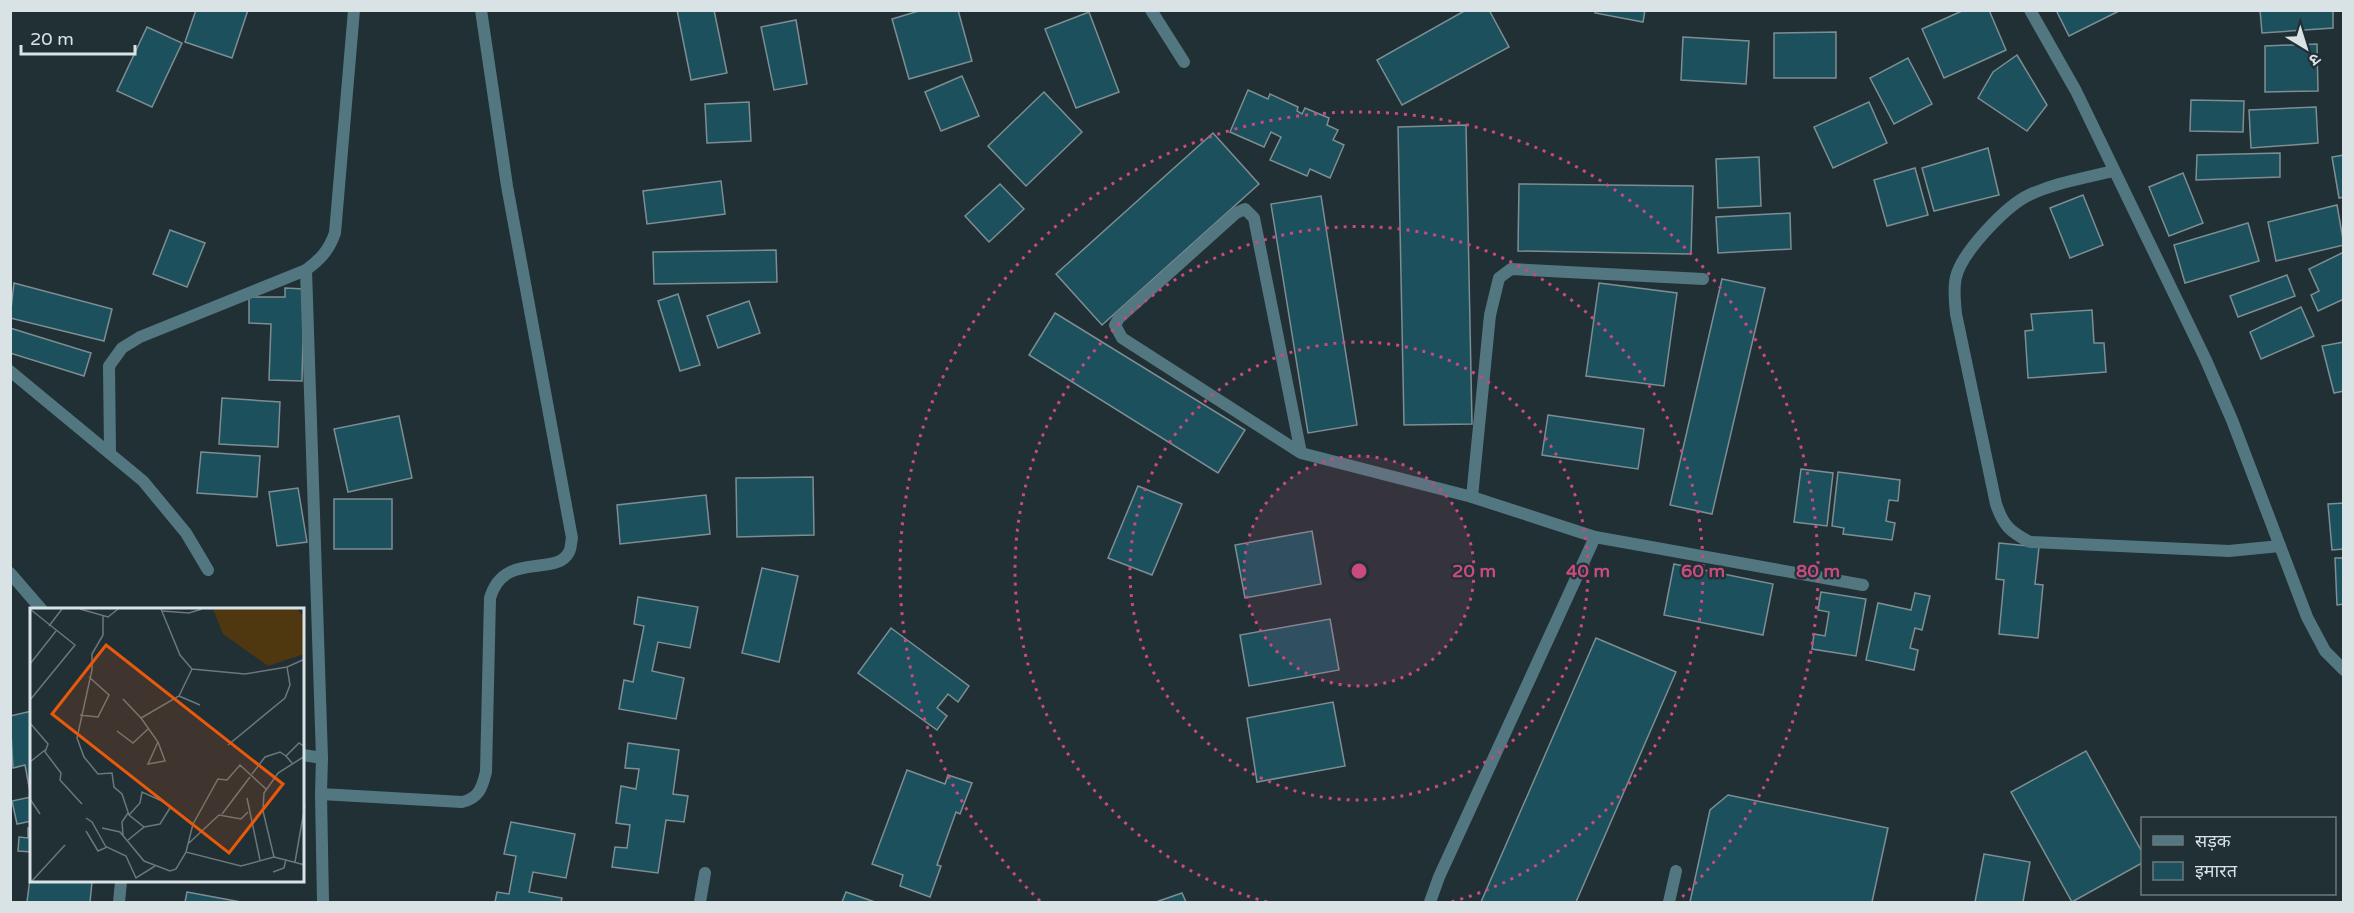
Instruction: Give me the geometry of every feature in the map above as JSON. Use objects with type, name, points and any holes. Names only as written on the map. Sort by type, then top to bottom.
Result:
[{"type":"street","points":[[110,452],[109,366],[122,348],[140,337],[306,270],[320,260],[330,247],[335,232],[354,10]]},
{"type":"street","points":[[321,794],[462,802],[473,799],[481,790],[486,772],[490,598],[494,585],[501,576],[564,558],[570,552],[572,538],[507,186],[481,10]]},
{"type":"street","points":[[1151,10],[1184,62]]},
{"type":"street","points":[[2030,10],[2076,91],[2205,358],[2232,420],[2307,617],[2325,651],[2343,670]]},
{"type":"street","points":[[2113,171],[2048,187],[2026,196],[1982,237],[1965,257],[1956,276],[1954,295],[1956,314],[1996,504],[2003,523],[2013,534],[2030,542],[2229,551],[2280,546]]},
{"type":"street","points":[[1301,453],[1254,218],[1245,209],[1236,213],[1119,318],[1115,326],[1122,338],[1301,453],[1472,497],[1595,537],[1863,585]]},
{"type":"street","points":[[1472,497],[1490,315],[1499,278],[1511,269],[1703,279]]},
{"type":"street","points":[[306,270],[322,758],[323,903]]},
{"type":"street","points":[[10,371],[110,452],[165,505],[208,570]]},
{"type":"street","points":[[1430,903],[1595,537]]},
{"type":"street","points":[[10,573],[40,608]]},
{"type":"street","points":[[304,755],[322,758]]},
{"type":"street","points":[[1669,903],[1676,871]]},
{"type":"street","points":[[700,903],[705,873]]},
{"type":"street","points":[[119,903],[121,883]]},
{"type":"building","points":[[196,10],[248,10],[232,58],[185,42]]},
{"type":"building","points":[[677,10],[714,10],[727,73],[691,80]]},
{"type":"building","points":[[922,10],[958,10],[972,61],[909,79],[892,19]]},
{"type":"building","points":[[1466,10],[1489,10],[1509,47],[1402,105],[1377,60]]},
{"type":"building","points":[[1595,10],[1645,10],[1643,22],[1595,13]]},
{"type":"building","points":[[1964,10],[1989,10],[2006,50],[1944,78],[1922,29]]},
{"type":"building","points":[[2056,10],[2121,10],[2069,36]]},
{"type":"building","points":[[2260,10],[2333,10],[2333,28],[2262,33]]},
{"type":"building","points":[[1089,12],[1119,92],[1076,108],[1045,29]]},
{"type":"building","points":[[796,20],[807,84],[774,90],[761,27]]},
{"type":"building","points":[[147,27],[182,43],[152,107],[117,91]]},
{"type":"building","points":[[1836,32],[1836,78],[1774,78],[1774,33]]},
{"type":"building","points":[[1683,37],[1749,41],[1746,84],[1681,80]]},
{"type":"building","points":[[2317,44],[2318,91],[2265,92],[2265,46]]},
{"type":"building","points":[[2017,55],[2047,105],[2027,131],[1978,98],[1993,72]]},
{"type":"building","points":[[1908,58],[1932,104],[1894,124],[1870,78]]},
{"type":"building","points":[[962,76],[979,116],[941,131],[925,92]]},
{"type":"building","points":[[1248,90],[1268,99],[1270,94],[1298,107],[1297,111],[1302,114],[1305,108],[1329,118],[1327,125],[1338,130],[1333,140],[1344,145],[1330,178],[1310,169],[1307,176],[1270,160],[1281,137],[1271,132],[1264,147],[1230,132]]},
{"type":"building","points":[[1044,92],[1082,132],[1026,186],[988,146]]},
{"type":"building","points":[[2191,100],[2244,101],[2243,132],[2190,131]]},
{"type":"building","points":[[749,102],[751,141],[707,143],[705,104]]},
{"type":"building","points":[[1869,102],[1887,143],[1833,168],[1814,127]]},
{"type":"building","points":[[2316,107],[2318,143],[2251,148],[2249,110]]},
{"type":"building","points":[[1466,125],[1472,424],[1404,425],[1398,127]]},
{"type":"building","points":[[1213,133],[1259,184],[1102,325],[1056,274]]},
{"type":"building","points":[[1988,148],[1999,195],[1934,211],[1922,168]]},
{"type":"building","points":[[2280,153],[2280,177],[2196,180],[2197,155]]},
{"type":"building","points":[[2344,155],[2344,197],[2339,198],[2332,157]]},
{"type":"building","points":[[1759,157],[1761,206],[1718,208],[1716,159]]},
{"type":"building","points":[[1915,168],[1928,215],[1887,226],[1874,180]]},
{"type":"building","points":[[2183,173],[2203,223],[2169,236],[2149,187]]},
{"type":"building","points":[[721,181],[725,214],[647,224],[643,191]]},
{"type":"building","points":[[1000,184],[1024,209],[989,242],[965,216]]},
{"type":"building","points":[[1519,184],[1693,186],[1691,254],[1518,251]]},
{"type":"building","points":[[2083,195],[2103,245],[2070,258],[2050,208]]},
{"type":"building","points":[[1321,196],[1357,425],[1308,433],[1271,204]]},
{"type":"building","points":[[2337,205],[2344,245],[2276,261],[2268,222]]},
{"type":"building","points":[[1790,213],[1791,249],[1718,253],[1716,217]]},
{"type":"building","points":[[2248,223],[2259,261],[2185,283],[2174,245]]},
{"type":"building","points":[[170,230],[205,243],[187,287],[153,274]]},
{"type":"building","points":[[776,250],[777,282],[654,284],[653,252]]},
{"type":"building","points":[[2344,252],[2344,299],[2318,311],[2311,295],[2319,291],[2309,269]]},
{"type":"building","points":[[2287,275],[2295,296],[2238,317],[2230,296]]},
{"type":"building","points":[[1722,279],[1765,288],[1712,514],[1670,505]]},
{"type":"building","points":[[14,283],[112,309],[104,341],[10,318]]},
{"type":"building","points":[[1599,283],[1677,293],[1664,386],[1586,376]]},
{"type":"building","points":[[285,288],[304,289],[302,381],[269,380],[271,324],[249,323],[249,297],[285,297]]},
{"type":"building","points":[[678,294],[700,365],[680,371],[658,301]]},
{"type":"building","points":[[749,301],[760,333],[718,348],[707,316]]},
{"type":"building","points":[[2301,307],[2314,336],[2261,359],[2250,332]]},
{"type":"building","points":[[2092,310],[2094,343],[2104,343],[2106,372],[2028,378],[2025,331],[2033,330],[2031,314]]},
{"type":"building","points":[[1055,313],[1245,430],[1218,473],[1029,355]]},
{"type":"building","points":[[10,328],[91,353],[84,376],[10,353]]},
{"type":"building","points":[[2344,342],[2344,391],[2334,393],[2322,346]]},
{"type":"building","points":[[222,398],[280,402],[278,447],[219,444]]},
{"type":"building","points":[[1548,415],[1644,429],[1638,469],[1542,455]]},
{"type":"building","points":[[399,416],[412,478],[348,492],[334,429]]},
{"type":"building","points":[[201,452],[260,456],[257,497],[197,493]]},
{"type":"building","points":[[1801,469],[1833,473],[1827,526],[1794,522]]},
{"type":"building","points":[[1838,472],[1900,480],[1898,501],[1889,500],[1886,521],[1895,523],[1892,540],[1843,534],[1844,528],[1832,526]]},
{"type":"building","points":[[813,477],[814,535],[737,537],[736,478]]},
{"type":"building","points":[[1138,486],[1182,504],[1152,575],[1108,558]]},
{"type":"building","points":[[298,488],[307,542],[277,546],[269,492]]},
{"type":"building","points":[[706,495],[710,534],[620,544],[617,505]]},
{"type":"building","points":[[334,499],[392,499],[392,549],[334,549]]},
{"type":"building","points":[[2344,503],[2344,549],[2332,550],[2328,504]]},
{"type":"building","points":[[1312,531],[1321,584],[1245,598],[1235,545]]},
{"type":"building","points":[[1999,543],[2039,547],[2035,584],[2043,585],[2038,638],[1999,634],[2004,580],[1996,579]]},
{"type":"building","points":[[2335,558],[2344,558],[2344,604],[2337,605]]},
{"type":"building","points":[[1674,564],[1773,584],[1763,635],[1664,615]]},
{"type":"building","points":[[762,568],[798,576],[779,662],[742,653]]},
{"type":"building","points":[[1821,592],[1866,599],[1856,656],[1812,649],[1814,634],[1825,636],[1829,612],[1818,610]]},
{"type":"building","points":[[1915,593],[1930,596],[1922,630],[1915,628],[1910,648],[1918,650],[1914,670],[1866,660],[1878,603],[1911,610]]},
{"type":"building","points":[[638,597],[698,607],[690,648],[658,642],[652,671],[684,678],[676,719],[619,709],[624,680],[633,682],[644,626],[634,624]]},
{"type":"building","points":[[1330,619],[1339,670],[1249,686],[1240,635]]},
{"type":"building","points":[[891,628],[969,686],[958,702],[948,694],[937,708],[947,716],[937,730],[858,673]]},
{"type":"building","points":[[1596,638],[1676,672],[1576,902],[1481,902]]},
{"type":"building","points":[[1333,702],[1345,766],[1257,782],[1247,718]]},
{"type":"building","points":[[30,711],[30,792],[25,765],[13,768],[10,716]]},
{"type":"building","points":[[628,743],[679,750],[673,794],[688,796],[684,822],[666,820],[658,873],[612,867],[615,847],[627,848],[630,825],[616,823],[621,786],[636,789],[639,769],[625,768]]},
{"type":"building","points":[[2086,751],[2141,850],[2141,864],[2072,902],[2011,792]]},
{"type":"building","points":[[907,770],[945,784],[948,775],[972,783],[960,814],[956,812],[937,865],[941,866],[930,897],[900,886],[903,875],[872,864]]},
{"type":"building","points":[[1728,795],[1888,828],[1872,902],[1690,902],[1710,810]]},
{"type":"building","points":[[30,797],[30,821],[17,824],[12,801]]},
{"type":"building","points":[[511,822],[575,834],[566,878],[533,872],[529,892],[562,898],[561,902],[495,902],[497,892],[509,894],[516,856],[504,854]]},
{"type":"building","points":[[28,828],[30,828],[30,852],[18,851],[19,837],[28,838]]},
{"type":"building","points":[[1984,854],[2030,862],[2023,902],[1975,902]]},
{"type":"building","points":[[30,879],[30,883],[92,883],[90,902],[27,902]]},
{"type":"building","points":[[187,892],[241,902],[185,902]]},
{"type":"building","points":[[846,892],[875,902],[842,902]]},
{"type":"building","points":[[1182,893],[1186,902],[1156,902]]}]
